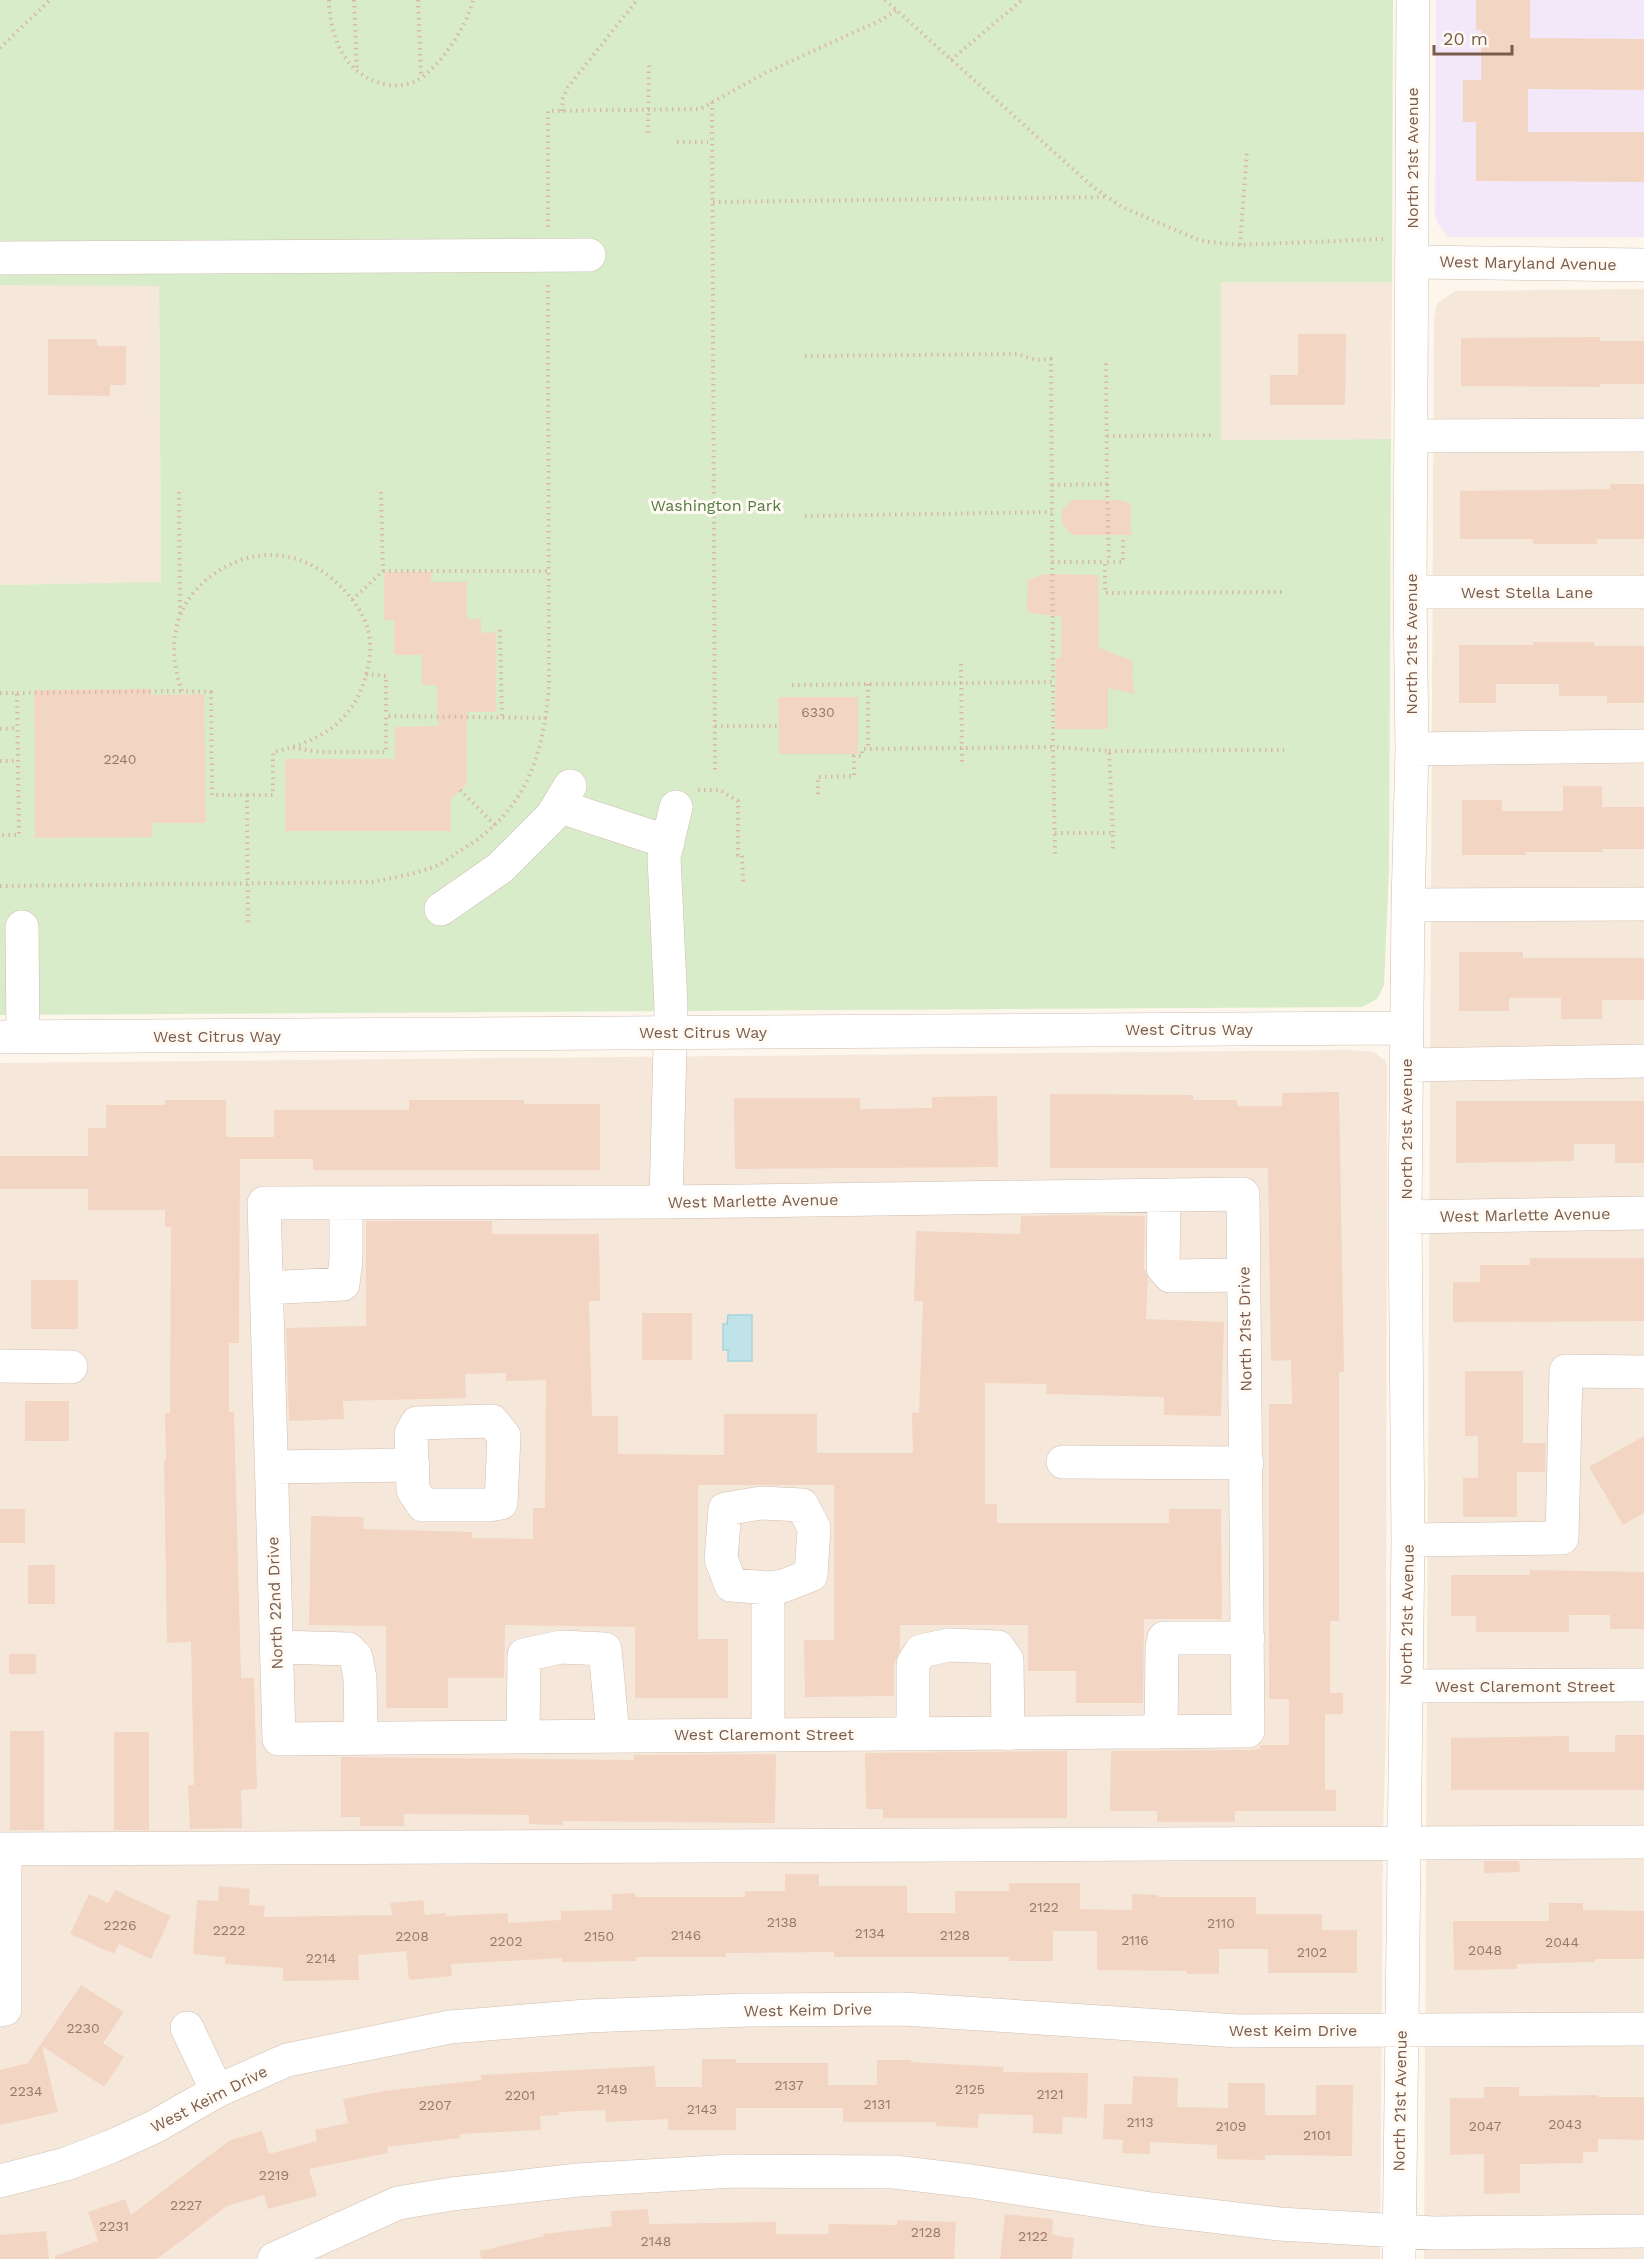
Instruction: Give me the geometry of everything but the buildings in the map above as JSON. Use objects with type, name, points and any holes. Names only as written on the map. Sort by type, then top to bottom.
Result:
[{"type":"street","name":"North 21st Avenue","points":[[1399,2245],[1408,1540],[1405,1217],[1406,1028],[1412,750],[1410,592],[1413,0]]},
{"type":"street","points":[[0,258],[589,255]]},
{"type":"street","name":"West Maryland Avenue","points":[[1412,262],[1644,265]]},
{"type":"street","points":[[1412,436],[1644,435]]},
{"type":"street","name":"West Stella Lane","points":[[1410,592],[1644,591]]},
{"type":"street","points":[[1412,750],[1644,746]]},
{"type":"street","points":[[441,909],[500,868],[552,816],[564,796],[668,842]]},
{"type":"street","points":[[666,1202],[670,1033],[664,857],[682,799]]},
{"type":"street","points":[[1408,905],[1644,904]]},
{"type":"street","points":[[11,1037],[22,927]]},
{"type":"street","name":"West Citrus Way","points":[[11,1037],[1406,1028]]},
{"type":"street","points":[[1406,1065],[1644,1061]]},
{"type":"street","name":"West Marlette Avenue","points":[[264,1203],[666,1202],[1243,1194]]},
{"type":"street","name":"North 21st Drive","points":[[1243,1194],[1248,1731]]},
{"type":"street","points":[[1164,1196],[1163,1268],[1170,1276],[1244,1275]]},
{"type":"street","name":"North 22nd Drive","points":[[264,1203],[279,1739]]},
{"type":"street","points":[[266,1288],[343,1284],[346,1260],[346,1203]]},
{"type":"street","name":"West Marlette Avenue","points":[[1405,1217],[1644,1213]]},
{"type":"street","points":[[0,1366],[71,1367]]},
{"type":"street","points":[[1408,1540],[1562,1538],[1566,1371],[1644,1371]]},
{"type":"street","points":[[1063,1462],[1247,1463]]},
{"type":"street","points":[[271,1467],[413,1465]]},
{"type":"street","points":[[768,1588],[768,1733]]},
{"type":"street","points":[[1161,1732],[1164,1638],[1248,1638]]},
{"type":"street","points":[[913,1733],[913,1664],[921,1650],[949,1645],[998,1647],[1006,1660],[1008,1734]]},
{"type":"street","points":[[277,1647],[348,1649],[356,1658],[360,1678],[361,1738]]},
{"type":"street","points":[[523,1736],[524,1655],[561,1647],[606,1649],[613,1735]]},
{"type":"street","name":"West Claremont Street","points":[[1406,1686],[1644,1685]]},
{"type":"street","name":"West Claremont Street","points":[[279,1739],[768,1733],[1008,1734],[1248,1731]]},
{"type":"street","points":[[0,2010],[5,2008],[2,1849],[1644,1842]]},
{"type":"street","name":"West Keim Drive","points":[[0,2181],[66,2164],[110,2147],[154,2127],[217,2091],[287,2060],[450,2027],[587,2016],[748,2010],[903,2008],[1238,2031],[1644,2029]]},
{"type":"street","points":[[187,2028],[217,2091]]},
{"type":"street","points":[[274,2259],[398,2203],[452,2194],[578,2180],[734,2171],[894,2172],[971,2181],[1151,2209],[1268,2223],[1399,2245],[1433,2233],[1644,2231]]},
{"type":"path","points":[[0,48],[50,0]]},
{"type":"path","points":[[329,0],[335,39],[345,57],[363,77],[397,86],[416,81],[435,66],[455,38],[473,0]]},
{"type":"path","points":[[354,0],[357,71]]},
{"type":"path","points":[[418,0],[421,76]]},
{"type":"path","points":[[562,111],[567,87],[637,0]]},
{"type":"path","points":[[885,0],[1094,187],[1122,207],[1201,241],[1240,245],[1389,239]]},
{"type":"path","points":[[951,60],[1022,0]]},
{"type":"path","points":[[0,885],[372,882],[432,868],[477,842],[495,825],[527,783],[537,761],[547,718],[549,686],[548,111],[700,109],[766,72],[879,21],[897,10]]},
{"type":"path","points":[[648,133],[649,64]]},
{"type":"path","points":[[712,102],[715,770]]},
{"type":"path","points":[[677,142],[708,142]]},
{"type":"path","points":[[1240,245],[1247,151]]},
{"type":"path","points":[[713,202],[1108,197]]},
{"type":"path","points":[[805,356],[1017,354],[1036,360],[1051,359],[1055,855]]},
{"type":"path","points":[[1106,359],[1107,562],[1105,593],[1282,592]]},
{"type":"path","points":[[1107,436],[1215,435]]},
{"type":"path","points":[[1052,485],[1107,484]]},
{"type":"path","points":[[179,492],[180,616],[173,657],[182,691]]},
{"type":"path","points":[[381,492],[383,571]]},
{"type":"path","points":[[805,516],[1052,512]]},
{"type":"path","points":[[1052,562],[1123,562],[1123,540]]},
{"type":"path","points":[[0,693],[211,692],[212,795],[273,795],[273,752],[313,740],[341,721],[355,701],[366,674],[370,648],[368,630],[352,600],[331,576],[317,567],[290,556],[264,555],[245,558],[214,573],[190,597],[180,616]]},
{"type":"path","points":[[352,600],[383,571],[548,571]]},
{"type":"path","points":[[500,630],[502,718]]},
{"type":"path","points":[[961,664],[962,766]]},
{"type":"path","points":[[292,748],[321,752],[386,752],[386,676],[366,674]]},
{"type":"path","points":[[792,684],[1053,682]]},
{"type":"path","points":[[868,684],[868,749]]},
{"type":"path","points":[[0,835],[19,835],[17,693]]},
{"type":"path","points":[[386,716],[547,718]]},
{"type":"path","points":[[715,726],[778,726]]},
{"type":"path","points":[[0,729],[17,728]]},
{"type":"path","points":[[818,794],[818,777],[854,776],[854,756],[862,756],[862,749],[1053,747],[1109,751],[1284,750]]},
{"type":"path","points":[[1109,751],[1113,851]]},
{"type":"path","points":[[0,761],[17,761]]},
{"type":"path","points":[[460,790],[495,825]]},
{"type":"path","points":[[682,799],[720,790],[738,801],[738,855],[742,855],[743,882]]},
{"type":"path","points":[[247,795],[248,924]]},
{"type":"path","points":[[1055,833],[1113,833]]},
{"type":"shaded area","points":[[1436,0],[1644,0],[1644,237],[1448,237],[1438,224],[1435,214]]},
{"type":"shaded area","points":[[1221,282],[1392,282],[1391,439],[1221,440]]},
{"type":"shaded area","points":[[0,285],[159,285],[161,583],[0,585]]},
{"type":"shaded area","points":[[1644,289],[1644,2259],[1424,2259],[1434,319],[1437,304],[1455,291]]},
{"type":"shaded area","points":[[1352,1050],[1373,1052],[1385,1060],[1387,1065],[1386,1732],[1383,1832],[1380,2259],[0,2259],[0,1063]]},
{"type":"green space","name":"Washington Park","points":[[0,0],[1393,0],[1392,282],[1221,282],[1221,440],[1391,439],[1389,869],[1384,985],[1377,999],[1362,1007],[0,1015],[0,585],[161,582],[159,286],[0,285]]},
{"type":"water","points":[[728,1315],[752,1315],[752,1361],[728,1361],[728,1350],[723,1350],[723,1324],[727,1324]]}]
